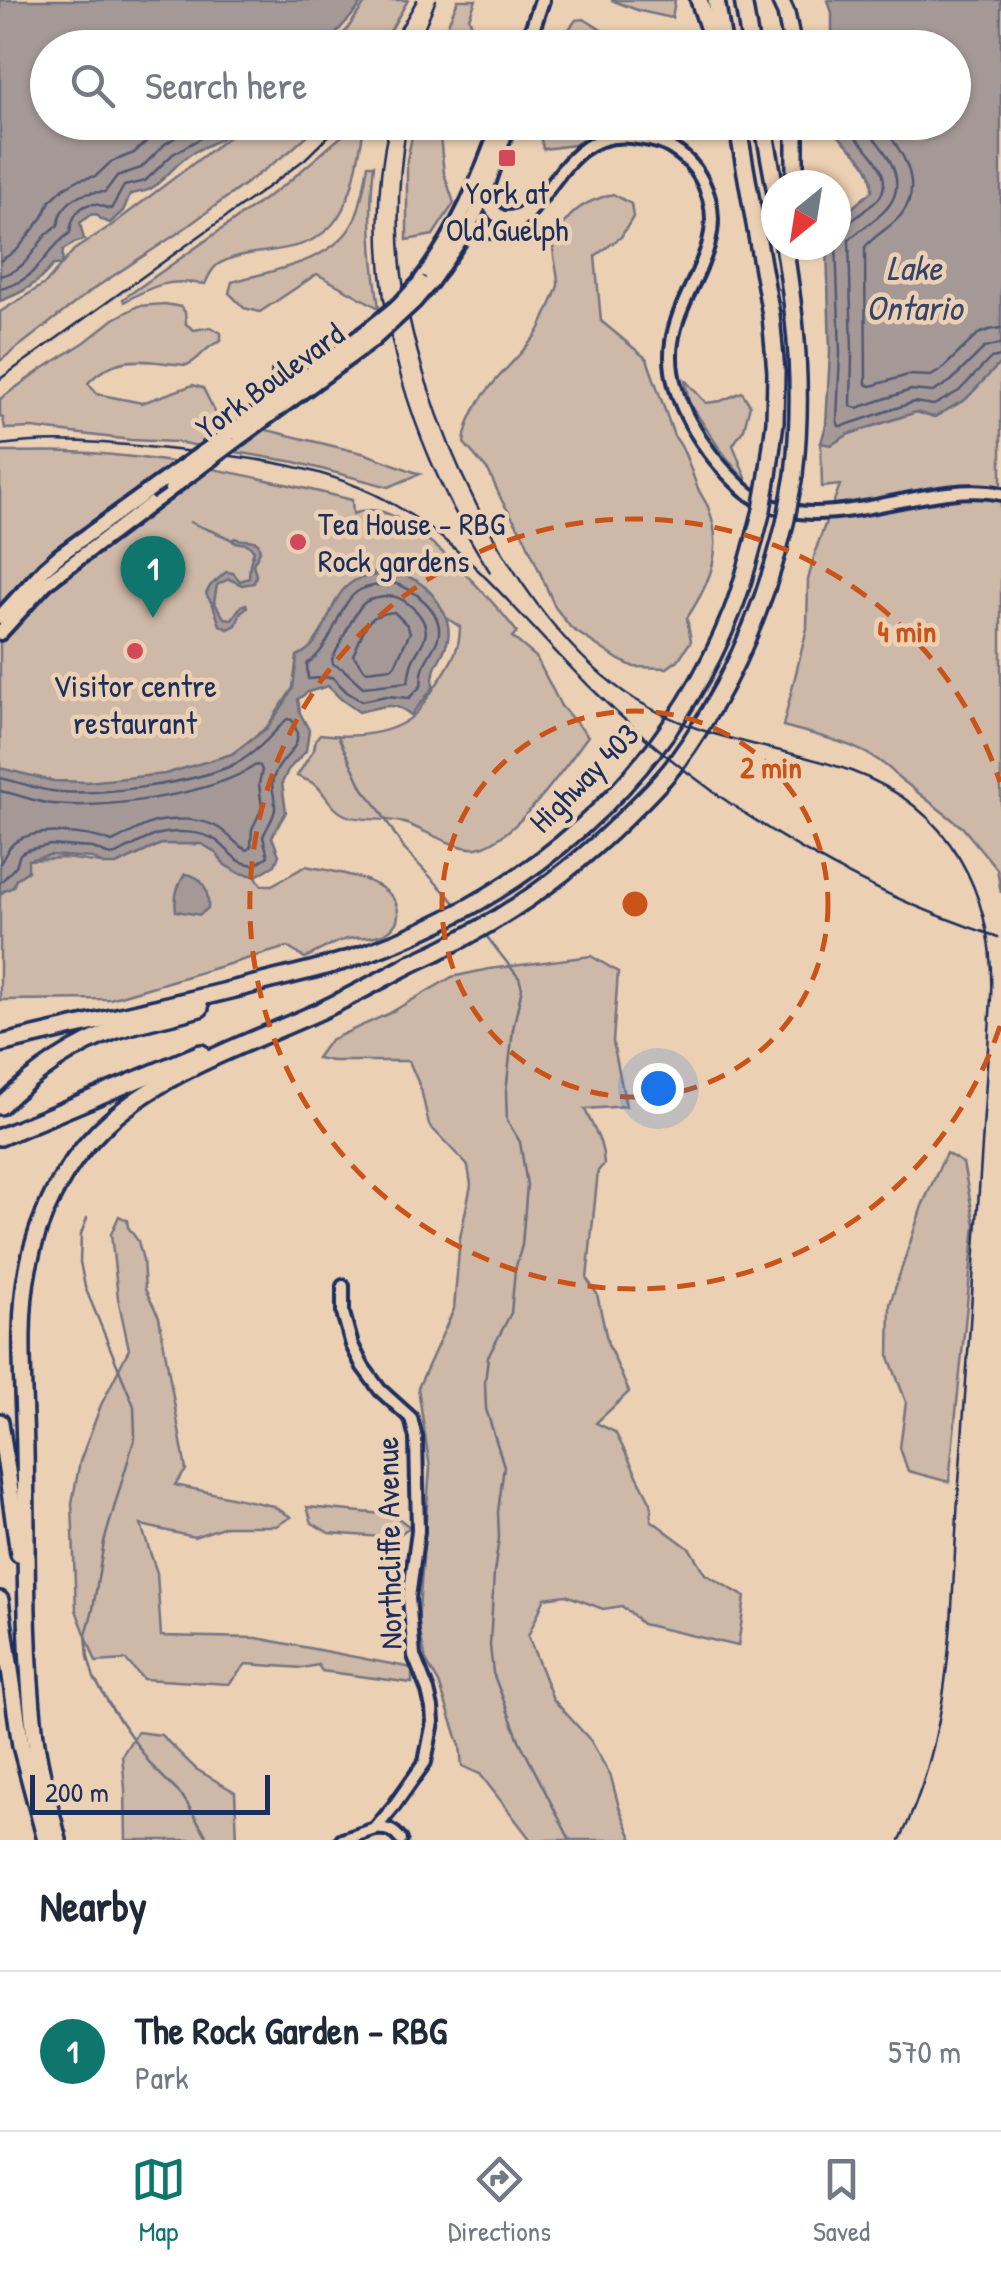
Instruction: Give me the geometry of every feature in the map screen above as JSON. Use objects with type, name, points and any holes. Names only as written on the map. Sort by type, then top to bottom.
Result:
[{"type":"highway","points":[[699,0],[709,30]]},
{"type":"highway","points":[[716,0],[721,30]]},
{"type":"highway","points":[[743,0],[747,30]]},
{"type":"highway","points":[[780,0],[789,30]]},
{"type":"highway","name":"Highway 403","points":[[0,1044],[326,966],[395,942],[464,910],[518,877],[568,840],[642,768],[703,674],[732,612],[762,510],[768,475],[776,372],[771,315],[738,140]]},
{"type":"highway","points":[[766,140],[772,170]]},
{"type":"highway","points":[[795,140],[795,170]]},
{"type":"highway","name":"Highway 403","points":[[0,1137],[414,962],[489,924],[540,892],[604,839],[672,768],[725,684],[752,631],[775,568],[800,423],[794,304],[787,260]]},
{"type":"highway","points":[[794,260],[794,304]]},
{"type":"highway","points":[[58,1840],[34,1728],[27,1613],[22,1347],[27,1271],[39,1226],[58,1186],[99,1130],[158,1086],[324,1009],[414,962]]},
{"type":"highway","points":[[0,1106],[63,1055],[116,1031],[288,984],[326,966]]},
{"type":"highway","points":[[0,1422],[27,1613]]},
{"type":"highway","points":[[0,1600],[21,1746],[46,1840]]},
{"type":"main road","points":[[532,30],[542,0]]},
{"type":"main road","points":[[540,30],[550,0]]},
{"type":"main road","name":"York Boulevard","points":[[464,225],[494,140]]},
{"type":"main road","name":"York Boulevard","points":[[0,616],[60,555],[371,335],[426,281],[485,193],[504,140]]},
{"type":"main road","points":[[485,193],[491,210],[499,217],[516,218],[529,211]]},
{"type":"main road","name":"York Boulevard","points":[[0,633],[46,583],[172,489],[230,438]]},
{"type":"street","points":[[464,225],[485,232],[505,230],[529,211],[573,157],[604,140]]},
{"type":"street","points":[[652,140],[673,148],[691,164],[704,183],[712,210],[713,224],[705,256],[679,314],[671,344],[674,381],[685,410],[722,469],[747,492],[771,505],[796,511],[821,513],[960,490],[1001,494]]},
{"type":"street","points":[[279,372],[292,393]]},
{"type":"street","name":"Northcliffe Avenue","points":[[344,1286],[343,1313],[352,1346],[380,1390],[411,1418],[416,1438],[418,1531],[410,1598],[414,1656],[432,1708],[425,1762],[375,1828]]},
{"type":"street","points":[[342,1840],[375,1828],[393,1831],[401,1840]]},
{"type":"shaded area","points":[[367,0],[408,0],[391,30],[347,30]]},
{"type":"shaded area","points":[[458,0],[476,0],[469,18],[474,30],[445,30]]},
{"type":"shaded area","points":[[611,0],[675,0],[672,18]]},
{"type":"shaded area","points":[[584,19],[602,30],[568,30],[576,20]]},
{"type":"shaded area","points":[[224,140],[302,140],[0,361],[0,312],[46,283],[74,250]]},
{"type":"shaded area","points":[[337,140],[362,140],[346,203],[332,225],[319,236],[290,248],[230,259],[215,267],[205,284],[163,284],[124,302],[123,299],[287,183]]},
{"type":"shaded area","points":[[411,140],[440,140],[444,173],[454,203],[433,235],[407,240],[407,160]]},
{"type":"shaded area","points":[[541,140],[582,140],[574,145],[543,149]]},
{"type":"shaded area","points":[[368,165],[374,165],[372,237],[379,308],[317,274],[260,312],[244,308],[229,293],[232,282],[319,255],[346,234],[355,219]]},
{"type":"shaded area","points":[[613,194],[631,204],[633,217],[621,237],[595,256],[601,321],[647,359],[674,436],[708,507],[715,537],[708,579],[687,618],[691,641],[667,668],[634,667],[571,628],[555,607],[524,536],[489,472],[464,443],[477,405],[534,338],[547,313],[558,285],[553,251],[558,232],[581,207]]},
{"type":"shaded area","points":[[138,306],[181,307],[186,324],[194,330],[211,327],[221,333],[221,341],[187,365],[134,361],[111,366],[88,383],[97,394],[142,403],[193,385],[203,388],[216,414],[238,423],[366,454],[420,474],[389,487],[295,462],[176,442],[32,428],[5,429],[0,399],[114,319]]},
{"type":"shaded area","points":[[1001,362],[1001,893],[997,869],[963,828],[886,765],[844,744],[783,726],[807,628],[808,580],[840,485],[822,487],[821,443],[832,444],[849,434],[916,412],[935,417],[966,399]]},
{"type":"shaded area","points":[[685,380],[706,403],[742,392],[750,405],[744,429],[733,445],[745,481],[689,402]]},
{"type":"shaded area","points":[[0,452],[106,454],[177,463],[352,500],[353,514],[376,510],[399,519],[436,547],[491,601],[517,632],[512,637],[536,657],[561,706],[588,736],[522,818],[491,843],[476,848],[449,843],[404,823],[356,818],[339,811],[315,784],[297,776],[316,739],[320,734],[372,733],[409,719],[449,666],[460,635],[460,627],[380,573],[374,573],[348,592],[297,668],[293,688],[267,727],[232,754],[138,785],[53,781],[0,769]]},
{"type":"shaded area","points":[[161,844],[203,844],[253,871],[261,885],[272,885],[306,866],[346,874],[386,891],[395,901],[398,918],[383,934],[343,940],[305,958],[287,947],[110,999],[0,1000],[0,896],[27,860],[65,858],[116,865]]},
{"type":"shaded area","points":[[591,956],[618,972],[613,1042],[626,1106],[585,1109],[600,1142],[604,1164],[598,1171],[587,1279],[597,1294],[608,1344],[629,1392],[596,1423],[615,1432],[651,1503],[651,1520],[690,1549],[705,1574],[745,1597],[738,1646],[642,1624],[622,1606],[603,1609],[566,1595],[545,1598],[528,1636],[553,1699],[591,1741],[611,1777],[633,1840],[531,1840],[480,1774],[462,1766],[460,1746],[439,1683],[426,1661],[418,1623],[430,1468],[418,1388],[454,1309],[460,1238],[471,1185],[468,1166],[429,1125],[421,1089],[409,1061],[317,1058],[330,1040],[388,1014],[452,977]]},
{"type":"shaded area","points":[[946,1153],[963,1163],[975,1225],[949,1482],[908,1471],[900,1448],[906,1402],[889,1357],[890,1304],[922,1206]]},
{"type":"shaded area","points":[[119,1216],[127,1220],[138,1241],[145,1289],[159,1317],[186,1470],[175,1485],[273,1506],[291,1517],[276,1526],[226,1526],[194,1537],[141,1525],[157,1573],[161,1636],[257,1638],[412,1668],[412,1683],[322,1671],[318,1665],[303,1668],[246,1664],[229,1684],[143,1679],[126,1660],[96,1662],[76,1610],[72,1503],[80,1461],[101,1405],[129,1349],[111,1234]]},
{"type":"shaded area","points":[[307,1507],[394,1515],[410,1527],[394,1538],[329,1533],[312,1523]]},
{"type":"shaded area","points":[[137,1732],[161,1735],[196,1769],[235,1792],[237,1840],[126,1840],[122,1755]]},
{"type":"water","points":[[0,0],[363,0],[339,30],[30,30],[30,140],[218,140],[190,155],[152,188],[130,195],[123,211],[110,223],[96,214],[90,215],[80,223],[84,240],[63,250],[62,265],[53,265],[29,287],[0,301]]},
{"type":"water","name":"Lake Ontario","points":[[828,0],[1001,0],[1001,362],[966,399],[934,417],[916,412],[849,434],[831,445],[821,443],[826,425],[830,353],[827,260],[851,260],[851,208],[872,191],[868,169],[843,140],[971,140],[971,30],[832,30]]},
{"type":"water","points":[[235,538],[258,543],[260,551],[253,564],[254,583],[242,585],[229,579],[217,585],[214,602],[224,618],[232,619],[241,606],[247,607],[236,625],[228,629],[220,625],[206,594],[226,572],[240,581],[249,578],[254,550],[234,542]]},
{"type":"water","points":[[393,572],[425,588],[448,623],[447,643],[435,668],[433,688],[411,715],[393,706],[359,712],[328,686],[298,699],[309,730],[306,751],[282,783],[286,812],[272,837],[279,855],[275,865],[256,876],[239,873],[202,844],[161,844],[116,865],[105,865],[92,858],[50,855],[28,860],[28,871],[16,879],[13,887],[0,893],[0,768],[53,781],[87,782],[165,774],[232,754],[267,728],[284,704],[293,688],[297,656],[316,640],[345,588],[358,579]]},
{"type":"water","points":[[185,874],[201,881],[206,891],[208,908],[200,915],[176,911],[177,892]]},
{"type":"waterway","points":[[190,522],[232,540]]},
{"type":"waterway","points":[[338,736],[363,789],[404,849],[458,906]]},
{"type":"waterway","points":[[484,933],[519,978],[522,988],[506,1092],[507,1121],[520,1142],[527,1185],[511,1313],[488,1357],[485,1383],[486,1409],[504,1466],[490,1646],[493,1673],[519,1740],[570,1840]]},
{"type":"waterway","points":[[87,1218],[81,1234],[80,1262],[85,1287],[134,1406],[135,1437],[104,1542],[86,1635],[88,1657],[94,1678],[114,1712],[151,1765],[183,1797],[209,1840]]},
{"type":"railway","points":[[400,30],[417,0]]},
{"type":"railway","points":[[424,30],[436,0]]},
{"type":"railway","points":[[0,379],[272,184],[325,140]]},
{"type":"railway","points":[[387,140],[379,239],[384,298],[395,356],[434,469],[490,572]]},
{"type":"railway","points":[[404,140],[399,248],[410,322],[427,382],[449,445],[478,507],[511,566],[549,620],[591,665],[636,700],[663,714],[715,734],[851,771],[916,807],[960,859],[985,924],[991,997],[947,1665],[932,1753],[900,1840]]},
{"type":"railway","points":[[0,445],[83,442],[226,455],[314,472],[371,492],[451,546],[634,728],[729,803],[779,836],[886,893],[998,937]]},
{"type":"place","name":"York at Old Guelph","points":[[507,158]]},
{"type":"place","name":"Tea House - RBG Rock gardens","points":[[298,542]]},
{"type":"place","name":"The Rock Garden - RBG","points":[[153,618]]},
{"type":"place","name":"Visitor centre restaurant","points":[[135,651]]}]
